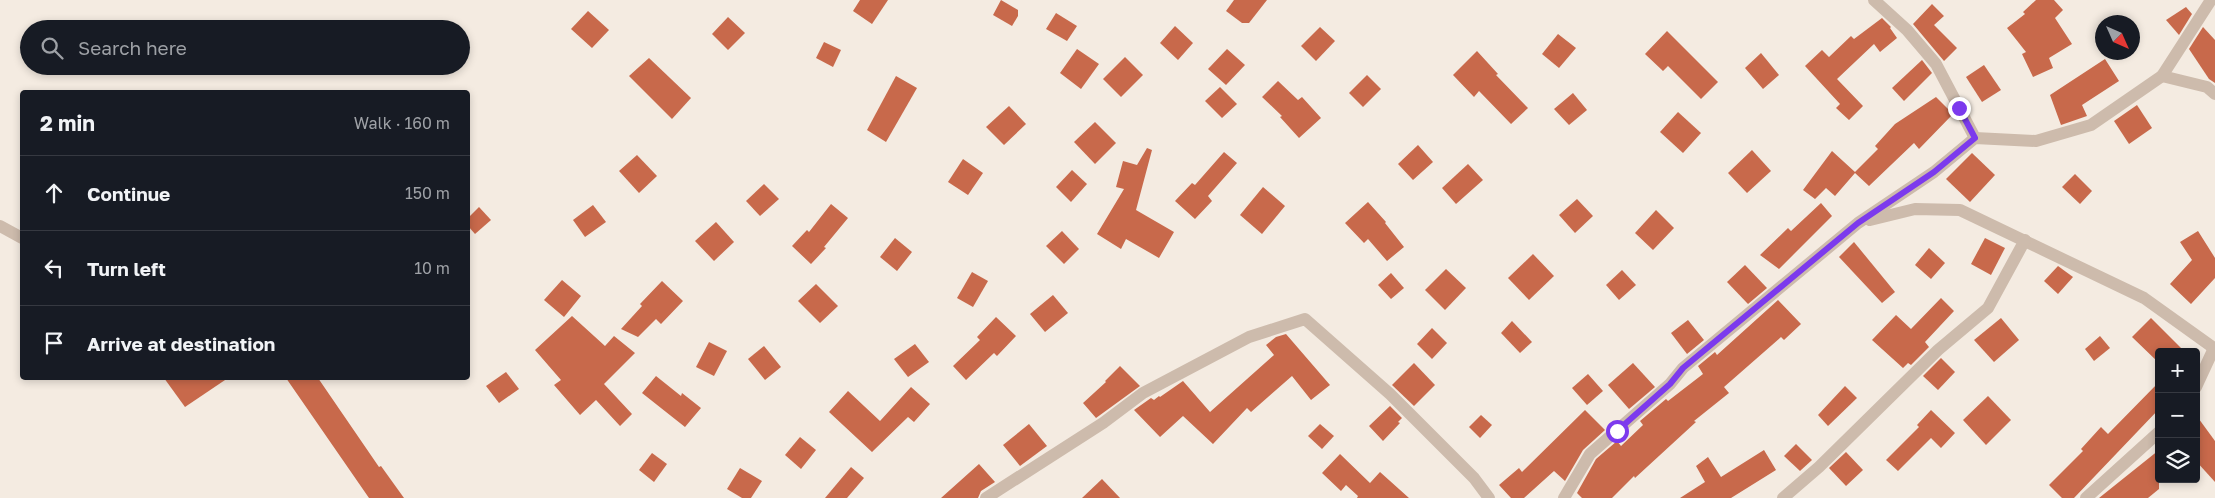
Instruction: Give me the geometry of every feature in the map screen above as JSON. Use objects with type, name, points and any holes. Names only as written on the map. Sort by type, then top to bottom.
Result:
[{"type":"street","points":[[1874,0],[1907,30],[1936,64],[1975,138]]},
{"type":"street","points":[[1564,498],[1590,454],[1670,384],[1683,368],[1858,223],[1934,172],[1975,138],[2036,141],[2091,125],[2162,76],[2211,0]]},
{"type":"street","points":[[2162,76],[2207,87],[2215,94]]},
{"type":"street","points":[[1858,223],[1915,208],[1960,210],[2144,298],[2214,348],[2200,378]]},
{"type":"street","points":[[0,226],[20,237]]},
{"type":"street","points":[[1783,498],[1819,467],[1938,350],[1988,308],[2024,240]]},
{"type":"street","points":[[986,498],[1102,423],[1143,392],[1249,337],[1304,319],[1390,394],[1474,478],[1489,498]]},
{"type":"street","points":[[2086,498],[2155,436]]},
{"type":"building","points":[[860,0],[888,0],[872,24],[853,11]]},
{"type":"building","points":[[1001,0],[1018,10],[1018,16],[1012,26],[993,15]]},
{"type":"building","points":[[1234,0],[1267,0],[1249,23],[1242,23],[1226,11]]},
{"type":"building","points":[[2036,0],[2054,0],[2063,10],[2055,18],[2072,44],[2049,58],[2053,68],[2033,77],[2022,54],[2026,52],[2007,28],[2025,14],[2023,12]]},
{"type":"building","points":[[1932,4],[1944,16],[1934,25],[1957,48],[1944,61],[1913,24]]},
{"type":"building","points":[[2186,7],[2192,14],[2179,35],[2166,20]]},
{"type":"building","points":[[588,11],[609,30],[592,48],[571,29]]},
{"type":"building","points":[[1056,13],[1077,26],[1067,41],[1046,29]]},
{"type":"building","points":[[728,17],[745,33],[728,50],[712,34]]},
{"type":"building","points":[[1882,18],[1891,27],[1897,38],[1880,52],[1874,44],[1837,79],[1863,106],[1849,120],[1836,108],[1840,104],[1805,66],[1822,50],[1829,57],[1851,36],[1854,39]]},
{"type":"building","points":[[1175,26],[1193,43],[1178,60],[1160,43]]},
{"type":"building","points":[[1320,27],[1335,41],[1316,61],[1301,46]]},
{"type":"building","points":[[2203,27],[2215,40],[2215,83],[2209,79],[2189,49]]},
{"type":"building","points":[[1667,31],[1718,82],[1701,99],[1668,66],[1663,71],[1645,54]]},
{"type":"building","points":[[1558,34],[1576,48],[1559,68],[1542,54]]},
{"type":"building","points":[[824,42],[841,50],[833,67],[816,58]]},
{"type":"building","points":[[1077,49],[1099,64],[1081,89],[1060,73]]},
{"type":"building","points":[[1227,49],[1245,65],[1226,85],[1208,69]]},
{"type":"building","points":[[1477,51],[1498,74],[1496,75],[1528,108],[1511,124],[1479,91],[1474,97],[1453,75]]},
{"type":"building","points":[[1761,53],[1779,75],[1763,89],[1745,68]]},
{"type":"building","points":[[1125,57],[1143,75],[1121,97],[1103,79]]},
{"type":"building","points":[[649,58],[691,98],[672,119],[629,76]]},
{"type":"building","points":[[1922,60],[1932,73],[1904,101],[1892,88]]},
{"type":"building","points":[[2103,60],[2106,60],[2119,81],[2082,105],[2087,116],[2061,125],[2050,95]]},
{"type":"building","points":[[1984,65],[2001,90],[1982,102],[1966,77]]},
{"type":"building","points":[[1367,75],[1381,89],[1363,107],[1349,93]]},
{"type":"building","points":[[896,76],[917,88],[886,142],[867,130]]},
{"type":"building","points":[[1278,81],[1298,100],[1302,97],[1321,118],[1299,138],[1280,117],[1282,116],[1262,97]]},
{"type":"building","points":[[1220,87],[1237,104],[1222,118],[1205,101]]},
{"type":"building","points":[[1573,93],[1587,110],[1569,125],[1554,109]]},
{"type":"building","points":[[1936,97],[1953,114],[1919,149],[1914,143],[1869,186],[1855,173],[1835,196],[1826,188],[1815,199],[1803,190],[1832,151],[1855,172],[1878,149],[1875,146],[1895,124]]},
{"type":"building","points":[[2137,105],[2152,128],[2129,144],[2114,121]]},
{"type":"building","points":[[1009,106],[1026,124],[1004,145],[986,127]]},
{"type":"building","points":[[1678,112],[1701,133],[1683,153],[1660,132]]},
{"type":"building","points":[[1095,122],[1116,143],[1095,164],[1074,142]]},
{"type":"building","points":[[1418,145],[1433,162],[1413,180],[1398,164]]},
{"type":"building","points":[[1147,148],[1152,150],[1136,210],[1174,232],[1159,258],[1126,239],[1121,249],[1097,234],[1124,189],[1116,187],[1123,161],[1137,165]]},
{"type":"building","points":[[1752,150],[1771,171],[1747,193],[1728,173]]},
{"type":"building","points":[[1224,152],[1237,163],[1208,196],[1212,201],[1195,219],[1175,201],[1192,183],[1195,185]]},
{"type":"building","points":[[1972,153],[1995,175],[1970,202],[1946,179]]},
{"type":"building","points":[[637,155],[657,176],[639,193],[619,171]]},
{"type":"building","points":[[963,159],[983,173],[968,195],[948,182]]},
{"type":"building","points":[[1468,164],[1483,180],[1456,204],[1442,188]]},
{"type":"building","points":[[1072,170],[1087,184],[1071,202],[1056,187]]},
{"type":"building","points":[[2075,174],[2092,191],[2080,204],[2062,187]]},
{"type":"building","points":[[764,184],[779,199],[760,216],[746,201]]},
{"type":"building","points":[[1263,187],[1285,206],[1262,234],[1240,215]]},
{"type":"building","points":[[1577,199],[1593,216],[1575,233],[1559,215]]},
{"type":"building","points":[[1368,202],[1386,222],[1404,247],[1387,261],[1368,239],[1364,243],[1345,223]]},
{"type":"building","points":[[1821,203],[1832,216],[1779,269],[1760,255],[1788,228],[1791,231]]},
{"type":"building","points":[[831,204],[848,218],[824,247],[826,248],[811,264],[792,246],[807,230],[809,232]]},
{"type":"building","points":[[593,205],[606,222],[585,237],[573,220]]},
{"type":"building","points":[[479,207],[491,220],[475,234],[470,228],[470,216]]},
{"type":"building","points":[[1656,210],[1674,228],[1653,250],[1635,233]]},
{"type":"building","points":[[716,222],[734,242],[714,261],[695,241]]},
{"type":"building","points":[[1062,231],[1079,249],[1064,264],[1046,246]]},
{"type":"building","points":[[2198,231],[2215,258],[2215,278],[2191,304],[2170,284],[2192,260],[2180,242]]},
{"type":"building","points":[[895,238],[912,252],[897,271],[880,257]]},
{"type":"building","points":[[1985,238],[2005,248],[1991,275],[1971,264]]},
{"type":"building","points":[[1854,242],[1895,292],[1882,303],[1839,257]]},
{"type":"building","points":[[1929,248],[1945,263],[1931,279],[1915,265]]},
{"type":"building","points":[[1533,254],[1554,276],[1529,300],[1508,278]]},
{"type":"building","points":[[1745,265],[1767,288],[1748,304],[1727,282]]},
{"type":"building","points":[[2058,266],[2073,277],[2058,294],[2044,281]]},
{"type":"building","points":[[1446,269],[1466,288],[1445,310],[1425,290]]},
{"type":"building","points":[[1622,270],[1636,285],[1619,300],[1606,285]]},
{"type":"building","points":[[972,272],[988,281],[973,307],[957,298]]},
{"type":"building","points":[[1391,273],[1404,288],[1391,299],[1378,285]]},
{"type":"building","points":[[562,280],[581,296],[564,317],[544,300]]},
{"type":"building","points":[[662,281],[683,301],[661,324],[656,319],[638,337],[621,329],[642,306],[640,304]]},
{"type":"building","points":[[816,284],[838,306],[820,323],[798,301]]},
{"type":"building","points":[[1053,295],[1068,313],[1045,332],[1030,314]]},
{"type":"building","points":[[1941,298],[1954,311],[1925,342],[1929,347],[1911,365],[1908,363],[1903,368],[1872,340],[1896,315],[1911,329]]},
{"type":"building","points":[[1778,300],[1801,324],[1784,340],[1781,337],[1724,387],[1729,393],[1694,421],[1696,422],[1635,478],[1634,476],[1612,498],[1582,498],[1577,493],[1596,459],[1617,441],[1621,446],[1643,425],[1640,421],[1666,399],[1668,401],[1703,374],[1698,366],[1715,352],[1717,355]]},
{"type":"building","points":[[572,316],[605,346],[614,336],[635,353],[604,384],[632,414],[620,426],[596,400],[580,415],[554,385],[561,380],[535,350]]},
{"type":"building","points":[[996,317],[1016,336],[997,356],[994,353],[966,380],[953,366],[980,340],[977,337]]},
{"type":"building","points":[[2001,318],[2019,340],[1994,362],[1974,340]]},
{"type":"building","points":[[2151,318],[2181,348],[2155,348],[2155,359],[2132,337]]},
{"type":"building","points":[[1688,320],[1704,340],[1687,354],[1671,333]]},
{"type":"building","points":[[1512,321],[1532,342],[1520,353],[1501,333]]},
{"type":"building","points":[[1432,328],[1447,343],[1432,359],[1417,344]]},
{"type":"building","points":[[1286,334],[1330,385],[1311,400],[1292,376],[1251,412],[1247,408],[1213,444],[1183,416],[1160,437],[1134,410],[1151,398],[1154,400],[1160,397],[1183,381],[1210,412],[1274,355],[1266,345],[1276,337]]},
{"type":"building","points":[[2100,336],[2110,348],[2094,361],[2085,349]]},
{"type":"building","points":[[709,342],[727,351],[714,376],[696,367]]},
{"type":"building","points":[[915,344],[929,362],[908,377],[894,359]]},
{"type":"building","points":[[764,346],[781,367],[765,380],[748,359]]},
{"type":"building","points":[[1941,358],[1955,372],[1938,390],[1923,376]]},
{"type":"building","points":[[1414,363],[1435,385],[1414,406],[1392,385]]},
{"type":"building","points":[[1633,363],[1655,387],[1629,409],[1608,385]]},
{"type":"building","points":[[1120,366],[1140,386],[1096,418],[1083,403]]},
{"type":"building","points":[[506,372],[519,389],[499,403],[486,386]]},
{"type":"building","points":[[1588,374],[1603,391],[1587,405],[1572,388]]},
{"type":"building","points":[[656,376],[681,396],[682,393],[701,408],[685,427],[642,393]]},
{"type":"building","points":[[165,380],[225,380],[185,407]]},
{"type":"building","points":[[287,380],[319,380],[379,467],[381,466],[404,498],[369,498]]},
{"type":"building","points":[[1845,386],[1857,398],[1828,426],[1818,415]]},
{"type":"building","points":[[2155,386],[2155,413],[2074,498],[2062,498],[2049,485],[2083,451],[2081,449],[2101,427],[2108,434]]},
{"type":"building","points":[[911,387],[930,404],[914,422],[908,417],[872,452],[829,412],[848,391],[880,421]]},
{"type":"building","points":[[1988,396],[2011,420],[1986,445],[1963,420]]},
{"type":"building","points":[[1390,406],[1402,418],[1398,422],[1400,423],[1383,441],[1369,426]]},
{"type":"building","points":[[1585,410],[1605,430],[1583,450],[1565,481],[1554,471],[1524,498],[1511,498],[1499,485],[1519,468],[1522,472]]},
{"type":"building","points":[[1931,410],[1955,433],[1941,448],[1931,438],[1898,471],[1886,460],[1919,427],[1917,425]]},
{"type":"building","points":[[1481,415],[1492,425],[1480,438],[1469,427]]},
{"type":"building","points":[[2200,420],[2215,441],[2215,482],[2200,465]]},
{"type":"building","points":[[1029,424],[1047,446],[1020,466],[1003,445]]},
{"type":"building","points":[[1320,424],[1334,436],[1322,449],[1308,436]]},
{"type":"building","points":[[800,437],[816,450],[801,469],[785,455]]},
{"type":"building","points":[[1796,444],[1812,460],[1800,471],[1784,456]]},
{"type":"building","points":[[1764,450],[1776,470],[1731,498],[1680,498],[1705,482],[1696,466],[1708,457],[1721,477]]},
{"type":"building","points":[[1846,452],[1863,470],[1846,486],[1829,468]]},
{"type":"building","points":[[652,453],[667,464],[654,482],[639,470]]},
{"type":"building","points":[[2155,453],[2155,483],[2159,483],[2159,489],[2148,498],[2099,498]]},
{"type":"building","points":[[1340,454],[1370,483],[1380,472],[1409,498],[1357,498],[1358,496],[1346,485],[1341,491],[1322,473]]},
{"type":"building","points":[[979,464],[995,482],[981,491],[978,498],[941,498]]},
{"type":"building","points":[[851,467],[864,478],[847,498],[825,498]]},
{"type":"building","points":[[740,468],[762,481],[751,498],[742,498],[727,489]]},
{"type":"building","points":[[1102,479],[1120,498],[1082,498]]},
{"type":"route","points":[[1617,431],[1670,384],[1683,368],[1858,223],[1934,172],[1975,138],[1959,108]]}]
